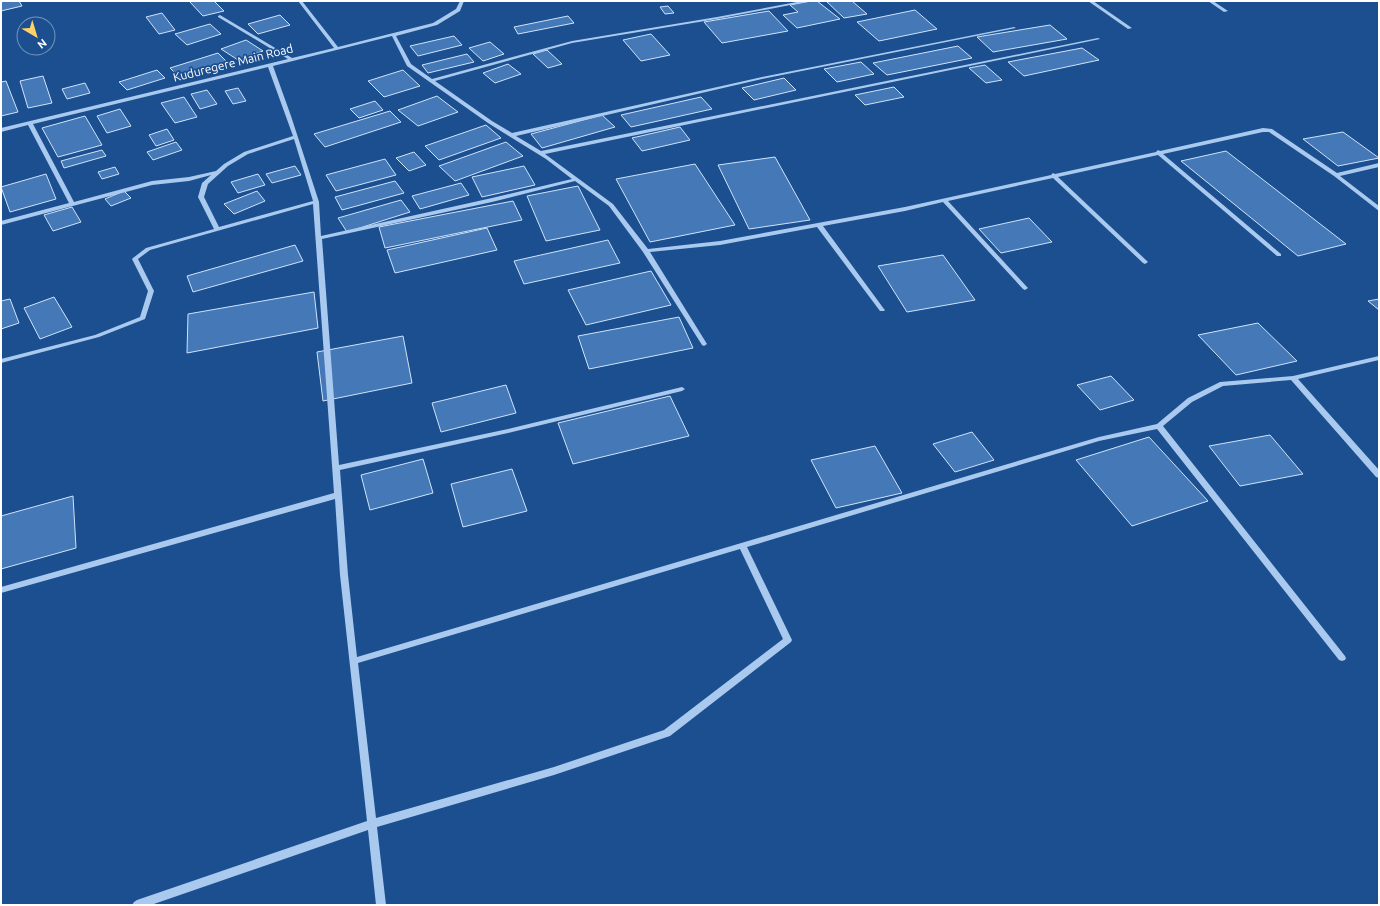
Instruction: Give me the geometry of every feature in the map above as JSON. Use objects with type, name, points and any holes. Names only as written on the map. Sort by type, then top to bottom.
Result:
[{"type":"street","points":[[300,1],[336,48]]},
{"type":"street","name":"Kuduregere Main Road","points":[[1,130],[434,24],[458,10],[462,1]]},
{"type":"street","points":[[431,81],[572,42],[809,1]]},
{"type":"street","points":[[1090,1],[1130,28]]},
{"type":"street","points":[[1210,1],[1226,11]]},
{"type":"street","points":[[220,16],[291,59]]},
{"type":"street","points":[[512,135],[762,78],[1014,28]]},
{"type":"street","points":[[393,34],[409,65],[540,153],[611,205],[646,251],[704,344]]},
{"type":"street","points":[[540,153],[1098,39]]},
{"type":"street","points":[[270,65],[296,137],[316,202],[344,575],[381,905]]},
{"type":"street","points":[[30,123],[72,204]]},
{"type":"street","points":[[646,251],[720,242],[905,209],[1053,175],[1263,130],[1270,130],[1336,175],[1379,209]]},
{"type":"street","points":[[218,230],[201,197],[205,183],[226,165],[246,153],[296,137]]},
{"type":"street","points":[[1158,152],[1279,255]]},
{"type":"street","points":[[1336,175],[1379,165]]},
{"type":"street","points":[[1,223],[152,183],[189,180],[217,172]]},
{"type":"street","points":[[1053,175],[1145,262]]},
{"type":"street","points":[[318,238],[492,200],[577,179]]},
{"type":"street","points":[[944,200],[1025,288]]},
{"type":"street","points":[[1,361],[97,336],[143,318],[151,291],[135,259],[148,249],[316,202]]},
{"type":"street","points":[[819,225],[882,310]]},
{"type":"street","points":[[354,661],[1099,439],[1159,426],[1190,400],[1222,384],[1293,378],[1379,358]]},
{"type":"street","points":[[1293,378],[1379,475]]},
{"type":"street","points":[[336,468],[508,431],[682,389]]},
{"type":"street","points":[[1159,426],[1342,658]]},
{"type":"street","points":[[1,590],[338,495]]},
{"type":"street","points":[[137,905],[372,824],[554,771],[667,733],[788,640],[742,545]]},
{"type":"building","points":[[1,1],[19,1],[22,6],[1,11]]},
{"type":"building","points":[[189,1],[214,1],[224,11],[203,16]]},
{"type":"building","points":[[817,1],[840,19],[797,28],[783,15],[798,12],[790,5]]},
{"type":"building","points":[[852,1],[867,14],[844,18],[827,2]]},
{"type":"building","points":[[668,6],[674,13],[665,14],[660,7]]},
{"type":"building","points":[[915,10],[937,29],[879,41],[857,22]]},
{"type":"building","points":[[769,11],[788,31],[722,43],[704,22]]},
{"type":"building","points":[[162,13],[175,30],[159,34],[146,17]]},
{"type":"building","points":[[280,15],[290,25],[258,34],[248,24]]},
{"type":"building","points":[[568,16],[574,23],[518,34],[514,27]]},
{"type":"building","points":[[210,24],[221,34],[187,45],[175,34]]},
{"type":"building","points":[[1050,25],[1067,39],[993,52],[977,37]]},
{"type":"building","points":[[651,34],[670,55],[641,61],[623,40]]},
{"type":"building","points":[[454,36],[462,45],[418,56],[410,46]]},
{"type":"building","points":[[246,40],[263,51],[238,60],[221,49]]},
{"type":"building","points":[[490,42],[504,54],[483,61],[469,48]]},
{"type":"building","points":[[958,46],[972,58],[887,75],[873,63]]},
{"type":"building","points":[[1082,48],[1099,60],[1024,76],[1008,62]]},
{"type":"building","points":[[547,50],[562,64],[548,68],[533,54]]},
{"type":"building","points":[[218,53],[228,63],[180,78],[170,68]]},
{"type":"building","points":[[467,54],[474,62],[428,73],[422,65]]},
{"type":"building","points":[[861,62],[874,74],[837,82],[824,69]]},
{"type":"building","points":[[508,64],[521,74],[495,83],[483,73]]},
{"type":"building","points":[[985,65],[1002,80],[986,83],[969,68]]},
{"type":"building","points":[[157,70],[165,78],[127,90],[119,82]]},
{"type":"building","points":[[403,70],[420,86],[384,97],[368,81]]},
{"type":"building","points":[[43,76],[52,103],[28,108],[20,81]]},
{"type":"building","points":[[784,78],[796,90],[754,100],[742,88]]},
{"type":"building","points":[[6,81],[18,112],[1,116],[1,82]]},
{"type":"building","points":[[85,83],[90,93],[67,99],[62,89]]},
{"type":"building","points":[[894,87],[904,97],[865,105],[855,95]]},
{"type":"building","points":[[238,88],[246,101],[233,104],[225,91]]},
{"type":"building","points":[[207,90],[217,104],[200,109],[191,94]]},
{"type":"building","points":[[437,96],[458,112],[418,126],[398,110]]},
{"type":"building","points":[[184,97],[197,117],[175,123],[161,103]]},
{"type":"building","points":[[701,97],[712,109],[631,127],[621,115]]},
{"type":"building","points":[[375,101],[383,110],[359,118],[350,109]]},
{"type":"building","points":[[120,109],[131,126],[107,133],[97,116]]},
{"type":"building","points":[[390,111],[401,122],[325,147],[314,134]]},
{"type":"building","points":[[602,115],[615,127],[542,148],[531,134]]},
{"type":"building","points":[[85,116],[102,145],[58,157],[42,128]]},
{"type":"building","points":[[486,125],[501,138],[439,160],[425,146]]},
{"type":"building","points":[[680,127],[690,140],[642,151],[632,138]]},
{"type":"building","points":[[167,129],[174,140],[156,146],[149,135]]},
{"type":"building","points":[[1343,132],[1379,158],[1338,166],[1303,139]]},
{"type":"building","points":[[176,142],[182,150],[153,160],[147,152]]},
{"type":"building","points":[[506,142],[523,156],[455,181],[439,166]]},
{"type":"building","points":[[102,150],[106,156],[64,168],[61,161]]},
{"type":"building","points":[[1226,151],[1346,244],[1298,256],[1181,161]]},
{"type":"building","points":[[414,152],[426,165],[409,171],[396,158]]},
{"type":"building","points":[[775,157],[810,220],[749,229],[718,165]]},
{"type":"building","points":[[385,159],[396,175],[336,191],[326,175]]},
{"type":"building","points":[[695,164],[735,225],[650,242],[616,179]]},
{"type":"building","points":[[295,166],[301,175],[272,183],[266,174]]},
{"type":"building","points":[[524,166],[535,185],[482,197],[472,177]]},
{"type":"building","points":[[115,167],[119,174],[102,179],[98,172]]},
{"type":"building","points":[[46,174],[56,199],[10,212],[1,187]]},
{"type":"building","points":[[258,174],[265,185],[238,193],[231,182]]},
{"type":"building","points":[[395,181],[404,193],[342,210],[335,197]]},
{"type":"building","points":[[461,183],[469,195],[420,209],[412,196]]},
{"type":"building","points":[[578,186],[600,230],[546,241],[527,196]]},
{"type":"building","points":[[124,191],[131,198],[111,206],[105,199]]},
{"type":"building","points":[[257,191],[265,201],[234,214],[224,204]]},
{"type":"building","points":[[401,200],[410,212],[347,232],[338,218]]},
{"type":"building","points":[[513,201],[522,220],[385,248],[379,227]]},
{"type":"building","points":[[72,207],[81,222],[53,231],[44,215]]},
{"type":"building","points":[[1029,218],[1052,242],[1001,253],[979,229]]},
{"type":"building","points":[[487,228],[497,250],[395,273],[387,250]]},
{"type":"building","points":[[608,240],[620,263],[524,284],[514,261]]},
{"type":"building","points":[[295,245],[303,261],[193,292],[187,276]]},
{"type":"building","points":[[943,255],[975,300],[907,312],[878,266]]},
{"type":"building","points":[[651,271],[671,305],[586,325],[568,290]]},
{"type":"building","points":[[314,292],[318,328],[187,353],[188,314]]},
{"type":"building","points":[[54,297],[72,327],[40,339],[24,308]]},
{"type":"building","points":[[10,299],[19,323],[1,329],[1,301]]},
{"type":"building","points":[[1379,299],[1379,310],[1368,301]]},
{"type":"building","points":[[679,317],[693,348],[589,369],[578,336]]},
{"type":"building","points":[[1258,323],[1297,361],[1236,375],[1198,335]]},
{"type":"building","points":[[403,336],[412,383],[323,401],[317,352]]},
{"type":"building","points":[[1111,376],[1134,400],[1100,410],[1077,385]]},
{"type":"building","points":[[506,385],[516,413],[441,432],[432,403]]},
{"type":"building","points":[[670,396],[689,436],[573,464],[558,423]]},
{"type":"building","points":[[972,432],[994,460],[955,472],[933,444]]},
{"type":"building","points":[[1270,435],[1303,474],[1240,486],[1209,446]]},
{"type":"building","points":[[1149,437],[1208,501],[1132,526],[1076,460]]},
{"type":"building","points":[[875,446],[902,493],[836,508],[811,460]]},
{"type":"building","points":[[423,459],[433,493],[370,510],[361,475]]},
{"type":"building","points":[[512,469],[527,511],[463,527],[451,484]]},
{"type":"building","points":[[73,496],[76,548],[1,569],[1,516]]}]
